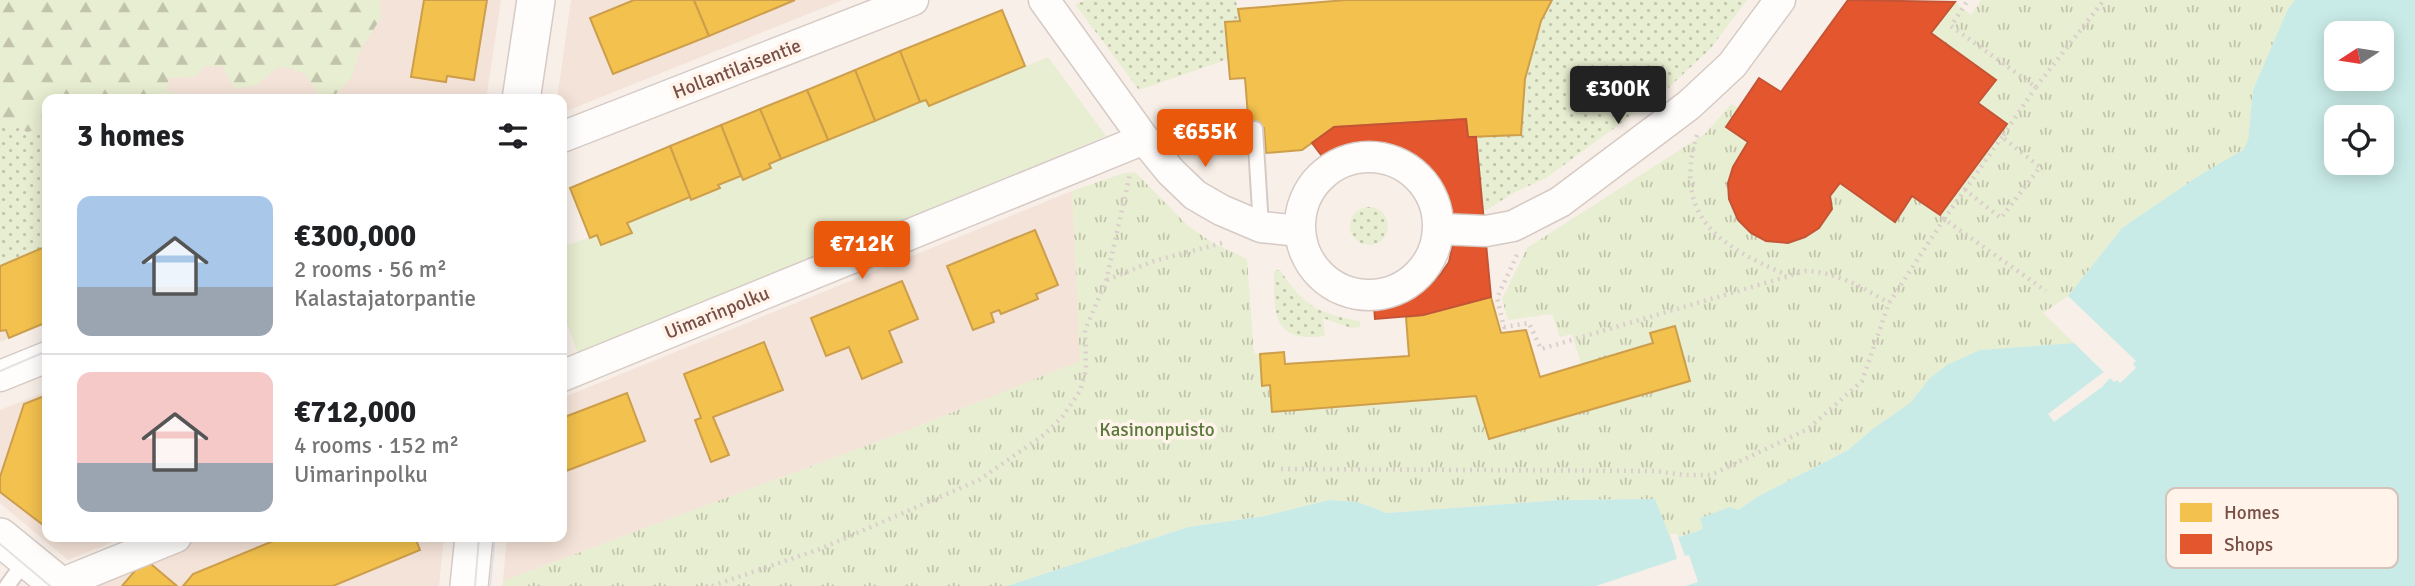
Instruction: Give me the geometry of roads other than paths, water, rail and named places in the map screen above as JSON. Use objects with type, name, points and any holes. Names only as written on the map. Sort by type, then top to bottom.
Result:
[{"type":"street","points":[[522,94],[536,0]]},
{"type":"street","name":"Hollantilaisentie","points":[[567,136],[913,0]]},
{"type":"street","points":[[1044,0],[1138,151],[1221,210],[1261,227],[1299,231]]},
{"type":"street","points":[[1439,229],[1486,231],[1513,226],[1560,202],[1689,105],[1732,65],[1780,0]]},
{"type":"street","name":"Uimarinpolku","points":[[567,374],[1138,151]]},
{"type":"street","points":[[1372,156],[1391,160],[1420,178],[1436,207],[1439,229],[1430,259],[1418,276],[1403,287],[1385,294],[1366,296],[1347,292],[1329,283],[1314,270],[1305,253],[1299,231],[1301,210],[1307,193],[1318,178],[1332,166],[1350,159],[1372,156]]},
{"type":"street","points":[[0,376],[42,359]]},
{"type":"street","points":[[11,561],[59,585],[164,542]]},
{"type":"street","points":[[469,586],[473,542]]},
{"type":"lane","points":[[1255,129],[1261,227]]},
{"type":"water","points":[[2295,0],[2415,0],[2415,586],[1007,586],[1188,527],[1265,516],[1329,500],[1358,502],[1387,513],[1560,500],[1655,499],[1671,540],[1703,529],[1700,518],[1730,507],[1738,510],[1757,497],[1848,450],[1910,403],[1929,379],[1947,365],[1980,350],[2074,343],[2114,382],[2117,380],[2120,383],[2136,368],[2133,364],[2136,361],[2068,296],[2122,228],[2200,175],[2243,150],[2248,140],[2253,90],[2287,11]]},
{"type":"tram line","points":[[0,371],[42,353]]},
{"type":"tram line","points":[[475,586],[479,542]]},
{"type":"tram line","points":[[490,586],[494,542]]},
{"type":"tram line","points":[[0,544],[50,586]]},
{"type":"park label","name":"Kasinonpuisto","points":[[1157,430]]}]
